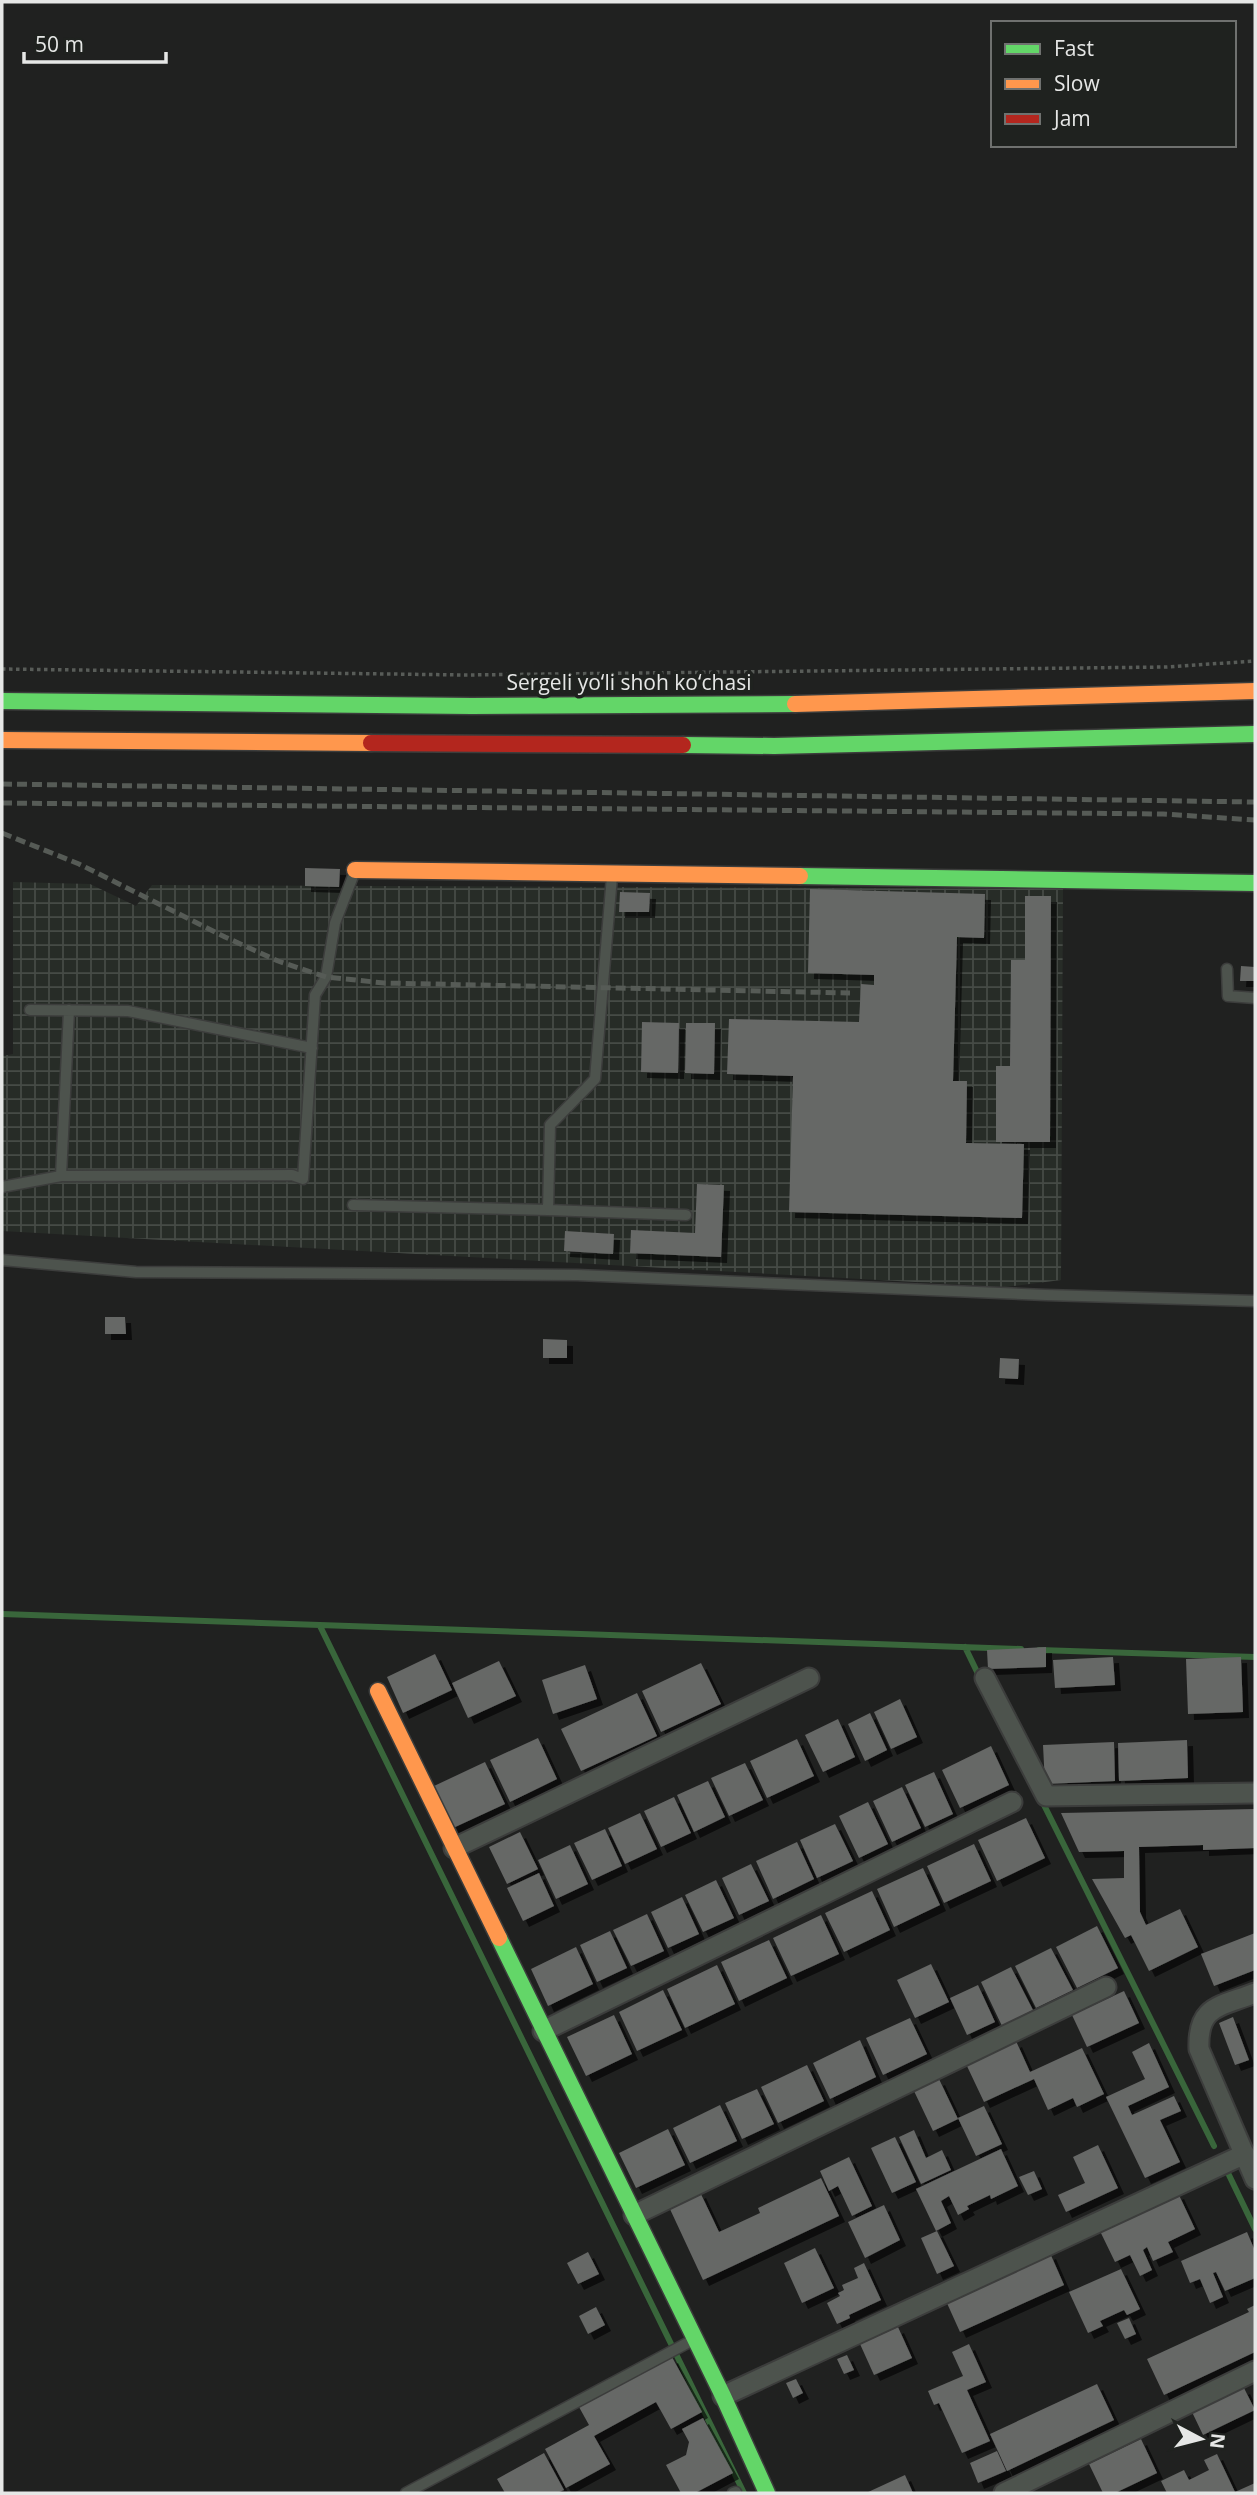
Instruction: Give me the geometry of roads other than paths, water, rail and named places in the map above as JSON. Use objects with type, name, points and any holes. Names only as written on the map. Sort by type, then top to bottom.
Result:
[{"type":"main road","name":"Sergeli yo‘li shoh ko‘chasi","points":[[2,701],[780,705],[1099,698],[1255,691]]},
{"type":"main road","points":[[2,740],[774,746],[1255,734]]},
{"type":"main road","points":[[355,870],[612,876],[1255,883]]},
{"type":"main road","points":[[378,1691],[634,2216],[687,2343],[723,2396],[767,2493]]},
{"type":"street","points":[[454,1848],[809,1678]]},
{"type":"street","points":[[985,1678],[1046,1796],[1255,1793]]},
{"type":"street","points":[[543,2031],[1012,1802]]},
{"type":"street","points":[[634,2216],[1106,1987]]},
{"type":"street","points":[[1255,1993],[1212,2011],[1202,2018],[1198,2031],[1199,2049],[1255,2179]]},
{"type":"street","points":[[723,2396],[1245,2154]]},
{"type":"street","points":[[1004,2493],[1255,2371]]},
{"type":"lane","points":[[2,1187],[61,1175],[292,1175],[303,1179],[315,995],[326,977],[335,923],[355,870]]},
{"type":"lane","points":[[548,1209],[550,1125],[595,1079],[612,876]]},
{"type":"lane","points":[[1227,969],[1228,996],[1255,998]]},
{"type":"lane","points":[[30,1010],[128,1011],[312,1048]]},
{"type":"lane","points":[[61,1175],[69,1010]]},
{"type":"lane","points":[[353,1205],[686,1215]]},
{"type":"lane","points":[[2,1260],[136,1272],[577,1275],[1255,1301]]},
{"type":"lane","points":[[406,2493],[687,2343]]},
{"type":"waterway","points":[[2,1614],[1021,1649]]},
{"type":"waterway","points":[[320,1626],[744,2493]]},
{"type":"waterway","points":[[965,1647],[981,1680]]},
{"type":"waterway","points":[[1039,1650],[1255,1657]]},
{"type":"waterway","points":[[1041,1799],[1214,2146]]},
{"type":"waterway","points":[[1228,2173],[1255,2229]]},
{"type":"railway","points":[[2,784],[1255,802]]},
{"type":"railway","points":[[2,803],[1163,814],[1255,820]]},
{"type":"railway","points":[[2,833],[79,864],[278,961],[326,977],[384,983],[850,993]]}]
